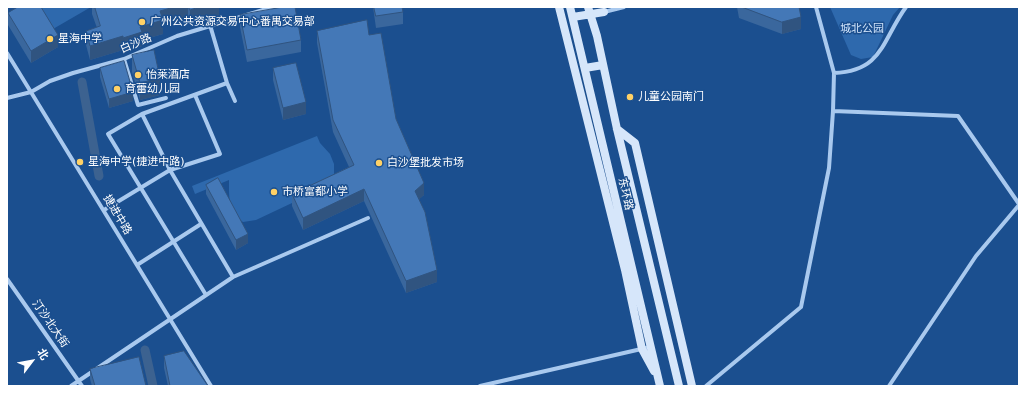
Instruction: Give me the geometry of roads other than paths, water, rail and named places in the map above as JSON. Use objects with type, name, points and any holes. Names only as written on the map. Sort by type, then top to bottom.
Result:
[{"type":"main road","points":[[559,7],[570,44],[625,270],[646,348],[659,382]]},
{"type":"main road","name":"东环路","points":[[570,7],[585,68],[646,348]]},
{"type":"main road","points":[[570,44],[573,17],[589,11],[602,9]]},
{"type":"main road","name":"东环路","points":[[589,11],[679,386]]},
{"type":"main road","points":[[585,68],[603,65]]},
{"type":"main road","points":[[617,129],[635,143],[692,386]]},
{"type":"street","name":"白沙路","points":[[7,98],[31,92],[67,75],[124,59],[177,36],[273,7]]},
{"type":"street","points":[[602,9],[624,7]]},
{"type":"street","points":[[706,386],[801,307],[829,168],[833,111],[834,73],[816,7]]},
{"type":"street","points":[[834,73],[861,69],[871,62],[906,7]]},
{"type":"street","points":[[210,25],[227,83],[235,101]]},
{"type":"street","name":"捷进中路","points":[[7,53],[170,318],[210,386]]},
{"type":"street","points":[[124,59],[138,105],[166,98]]},
{"type":"street","points":[[206,295],[108,134],[142,114],[227,83]]},
{"type":"street","points":[[104,210],[170,170],[220,154],[195,95]]},
{"type":"street","points":[[833,111],[958,116],[1019,205],[976,256],[889,386]]},
{"type":"street","points":[[142,114],[170,170],[233,277]]},
{"type":"street","points":[[71,386],[233,277],[368,218]]},
{"type":"street","points":[[137,265],[201,224]]},
{"type":"street","name":"汀沙北大街","points":[[7,279],[82,386]]},
{"type":"street","points":[[480,386],[646,348]]},
{"type":"waterway","points":[[82,82],[99,176]]},
{"type":"waterway","points":[[145,350],[153,386]]},
{"type":"place","name":"广州公共资源交易中心番禺交易部","points":[[142,22]]},
{"type":"place","name":"星海中学","points":[[50,39]]},
{"type":"place","name":"怡莱酒店","points":[[138,75]]},
{"type":"place","name":"育蕾幼儿园","points":[[117,89]]},
{"type":"place","name":"儿童公园南门","points":[[630,97]]},
{"type":"place","name":"星海中学(捷进中路)","points":[[80,162]]},
{"type":"place","name":"白沙堡批发市场","points":[[379,163]]},
{"type":"place","name":"市桥富都小学","points":[[274,192]]},
{"type":"park label","name":"城北公园","points":[[862,29]]}]
